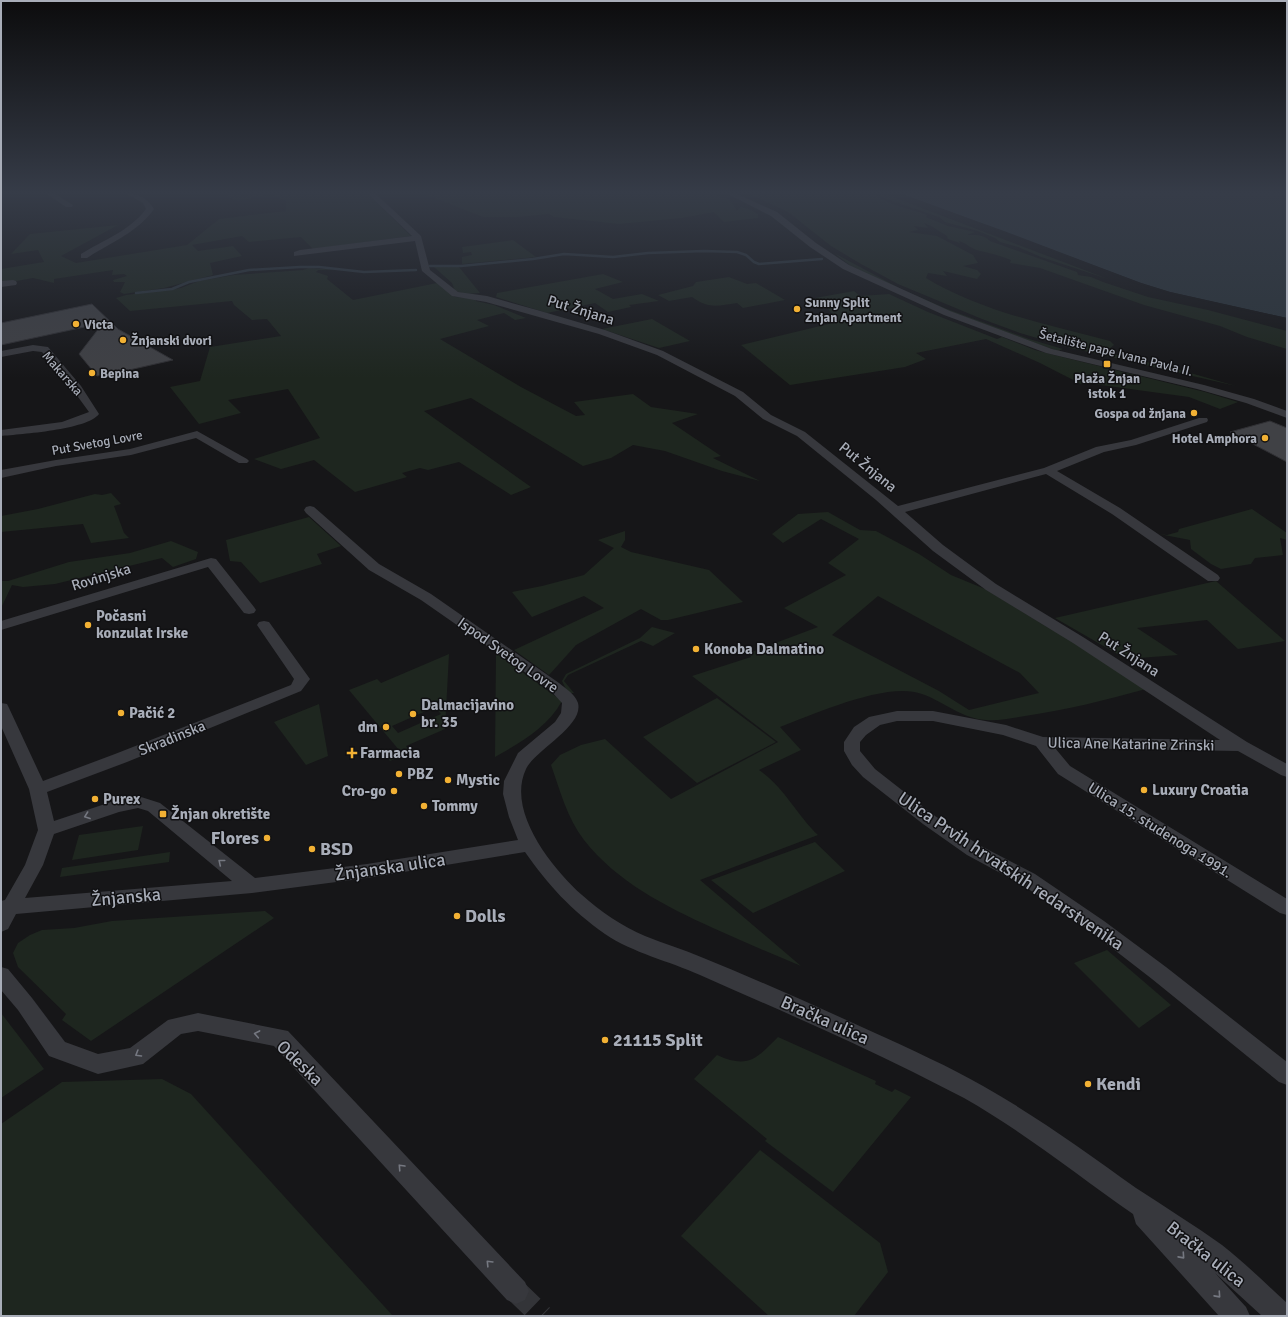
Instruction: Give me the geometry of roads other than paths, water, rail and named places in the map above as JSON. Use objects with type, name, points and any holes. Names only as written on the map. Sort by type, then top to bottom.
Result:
[{"type":"street","name":"Put Žnjana","points":[[422,255],[426,271],[455,294],[487,299],[602,332],[660,353],[739,394],[767,417],[801,434],[938,548],[991,587],[1078,640],[1240,746],[1287,772]]},
{"type":"street","name":"Šetalište pape Ivana Pavla II.","points":[[828,255],[846,267],[947,313],[1049,350],[1200,387],[1250,401],[1287,415]]},
{"type":"street","points":[[1,284],[13,283]]},
{"type":"street","name":"Makarska","points":[[1,354],[33,348],[45,349],[77,388],[94,412],[94,414],[88,418],[73,423],[1,433]]},
{"type":"street","points":[[895,511],[1048,470],[1071,462],[1087,453],[1140,441],[1203,420]]},
{"type":"street","name":"Put Svetog Lovre","points":[[1,474],[56,463],[131,452],[198,434],[243,462]]},
{"type":"street","points":[[1048,470],[1116,511],[1213,578]]},
{"type":"street","name":"Ispod Svetog Lovre","points":[[310,510],[325,525],[374,567],[426,597],[554,686],[570,703],[569,713],[560,726],[524,757],[513,781],[512,794],[529,845]]},
{"type":"street","name":"Rovinjska","points":[[1,626],[211,562],[250,610]]},
{"type":"street","name":"Skradinska","points":[[38,789],[121,758],[296,688],[302,679],[264,625]]},
{"type":"street","points":[[1,708],[38,789],[47,830],[34,865],[4,914]]},
{"type":"street","name":"Ulica Ane Katarine Zrinski","points":[[852,751],[852,742],[860,731],[875,721],[896,716],[933,716],[1006,730],[1042,742],[1240,746]]},
{"type":"street","name":"Ulica 15. studenoga 1991.","points":[[1042,742],[1064,770],[1287,908]]},
{"type":"street","name":"Ulica Prvih hrvatskih redarstvenika","points":[[852,751],[858,761],[869,773],[929,820],[973,850],[1028,878],[1097,926],[1287,1075]]},
{"type":"street","points":[[47,830],[117,806],[138,802],[154,807],[252,886]]},
{"type":"street","name":"Žnjanska ulica","points":[[252,886],[367,871],[529,845]]},
{"type":"street","name":"Bračka ulica","points":[[529,845],[552,876],[567,893],[613,929],[636,941],[692,962],[736,981],[924,1066],[972,1091],[1015,1117],[1075,1157],[1128,1196],[1214,1255],[1282,1316]]},
{"type":"street","name":"Žnjanska","points":[[4,914],[252,886]]},
{"type":"street","name":"Odeska","points":[[1,975],[25,1004],[57,1049],[98,1064],[135,1057],[176,1026],[198,1022],[280,1038],[516,1291]]},
{"type":"street","name":"Bračka ulica","points":[[1128,1196],[1237,1316]]},
{"type":"waterway","points":[[430,266],[461,266],[555,255]]},
{"type":"waterway","points":[[588,255],[613,257],[626,255]]},
{"type":"waterway","points":[[747,255],[759,264],[822,259]]},
{"type":"waterway","points":[[136,293],[172,289],[189,282],[249,270],[300,267],[319,267],[364,272],[416,270]]},
{"type":"tunnel","points":[[516,1291],[542,1316]]},
{"type":"place","name":"Sunny Split Znjan Apartment","points":[[797,309]]},
{"type":"place","name":"Victa","points":[[76,324]]},
{"type":"place","name":"Žnjanski dvori","points":[[123,340]]},
{"type":"place","name":"Plaža Žnjan istok 1","points":[[1107,364]]},
{"type":"place","name":"Bepina","points":[[92,373]]},
{"type":"place","name":"Gospa od žnjana","points":[[1194,413]]},
{"type":"place","name":"Hotel Amphora","points":[[1265,438]]},
{"type":"place","name":"Počasni konzulat Irske","points":[[88,625]]},
{"type":"place","name":"Konoba Dalmatino","points":[[696,649]]},
{"type":"place","name":"Pačić 2","points":[[121,713]]},
{"type":"place","name":"Dalmacijavino br. 35","points":[[413,714]]},
{"type":"place","name":"dm","points":[[386,727]]},
{"type":"place","name":"Farmacia","points":[[352,753]]},
{"type":"place","name":"PBZ","points":[[399,774]]},
{"type":"place","name":"Mystic","points":[[448,780]]},
{"type":"place","name":"Luxury Croatia","points":[[1144,790]]},
{"type":"place","name":"Cro-go","points":[[394,791]]},
{"type":"place","name":"Purex","points":[[95,799]]},
{"type":"place","name":"Tommy","points":[[424,806]]},
{"type":"place","name":"Žnjan okretište","points":[[163,814]]},
{"type":"place","name":"Flores","points":[[267,838]]},
{"type":"place","name":"BSD","points":[[312,849]]},
{"type":"place","name":"Dolls","points":[[457,916]]},
{"type":"place","name":"21115 Split","points":[[605,1040]]},
{"type":"place","name":"Kendi","points":[[1088,1084]]}]
